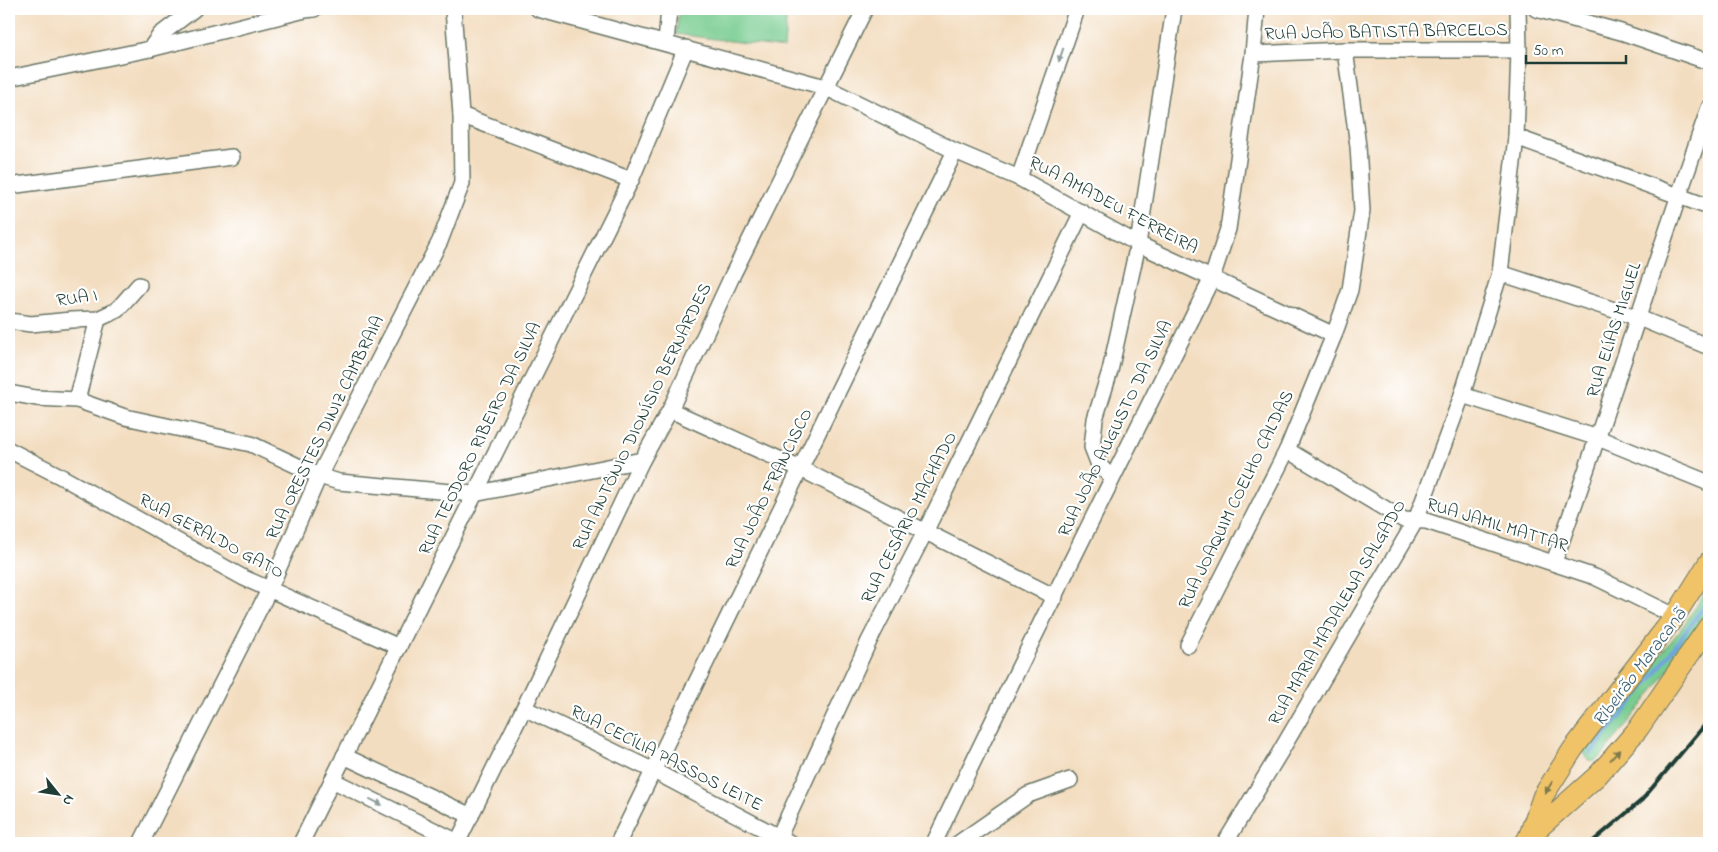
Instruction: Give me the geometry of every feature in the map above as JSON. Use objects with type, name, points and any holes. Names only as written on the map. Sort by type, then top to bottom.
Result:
[{"type":"main road","points":[[1527,840],[1543,796],[1573,749],[1675,616],[1709,562]]},
{"type":"main road","points":[[1527,840],[1598,775],[1638,729],[1709,626]]},
{"type":"main road","points":[[1573,749],[1577,764],[1583,770],[1598,775]]},
{"type":"street","points":[[150,50],[160,35],[194,9]]},
{"type":"street","points":[[9,78],[150,50],[314,9]]},
{"type":"street","name":"RUA ORESTES DINIZ CAMBRAIA","points":[[141,843],[268,590],[320,476],[440,241],[462,183],[461,115],[454,9]]},
{"type":"street","name":"RUA AMADEU FERREIRA","points":[[538,9],[686,48],[825,88],[955,152],[1019,178],[1138,244],[1334,335]]},
{"type":"street","points":[[666,43],[669,9]]},
{"type":"street","name":"RUA ANTÔNIO DIONÍSIO BERNARDES","points":[[458,842],[642,460],[670,410],[733,274],[866,9]]},
{"type":"street","points":[[1019,178],[1076,9]]},
{"type":"street","points":[[1112,478],[1099,465],[1092,447],[1096,419],[1110,371],[1138,244],[1174,9]]},
{"type":"street","name":"RUA JOÃO AUGUSTO DA SILVA","points":[[934,843],[1000,704],[1055,597],[1212,278],[1228,229],[1258,9]]},
{"type":"street","name":"RUA MARIA MADALENA SALGADO","points":[[1225,843],[1416,520],[1462,395],[1500,273],[1516,137],[1519,50],[1518,9]]},
{"type":"street","points":[[1536,9],[1621,32],[1709,62]]},
{"type":"street","name":"RUA TEODORO RIBEIRO DA SILVA","points":[[301,843],[631,180],[686,48]]},
{"type":"street","name":"RUA JOÃO BATISTA BARCELOS","points":[[1253,54],[1345,50],[1519,50]]},
{"type":"street","name":"RUA JOAQUIM COELHO CALDAS","points":[[1188,645],[1287,450],[1334,335],[1350,290],[1362,211],[1358,146],[1345,50]]},
{"type":"street","name":"RUA ELÍAS MIGUEL","points":[[1554,562],[1639,318],[1678,196],[1709,108]]},
{"type":"street","points":[[461,115],[631,180]]},
{"type":"street","points":[[1516,137],[1709,207]]},
{"type":"street","name":"RUA JOÃO FRANCISCO","points":[[618,843],[955,152]]},
{"type":"street","points":[[9,186],[232,158]]},
{"type":"street","name":"RUA CESÁRIO MACHADO","points":[[782,841],[869,641],[925,532],[1082,212]]},
{"type":"street","points":[[1500,273],[1639,318],[1709,347]]},
{"type":"street","name":"RUA I","points":[[9,321],[31,324],[98,319],[116,310],[139,285]]},
{"type":"street","points":[[77,400],[98,319]]},
{"type":"street","points":[[9,393],[36,398],[77,400],[125,417],[251,444],[320,476],[339,482],[474,494],[642,460]]},
{"type":"street","points":[[1462,395],[1598,438],[1709,483]]},
{"type":"street","points":[[670,410],[801,469],[1055,597]]},
{"type":"street","name":"RUA GERALDO GATO","points":[[9,450],[244,578],[399,647]]},
{"type":"street","name":"RUA JAMIL MATTAR","points":[[1287,450],[1404,520],[1426,521],[1554,562],[1594,577],[1675,616]]},
{"type":"street","name":"RUA CECÍLIA PASSOS LEITE","points":[[524,708],[654,771],[782,841]]},
{"type":"street","points":[[344,756],[471,816]]},
{"type":"street","points":[[332,780],[458,842]]},
{"type":"street","points":[[959,843],[1028,795],[1070,780]]},
{"type":"green space","points":[[679,9],[787,9],[784,48],[676,34]]},
{"type":"green space","points":[[1709,587],[1709,613],[1651,694],[1600,758],[1594,761],[1588,760],[1583,750],[1680,630]]},
{"type":"waterway","name":"Ribeirão Maracanã","points":[[1591,753],[1652,678],[1709,599]]},
{"type":"railway","points":[[1591,843],[1642,800],[1709,720]]}]
